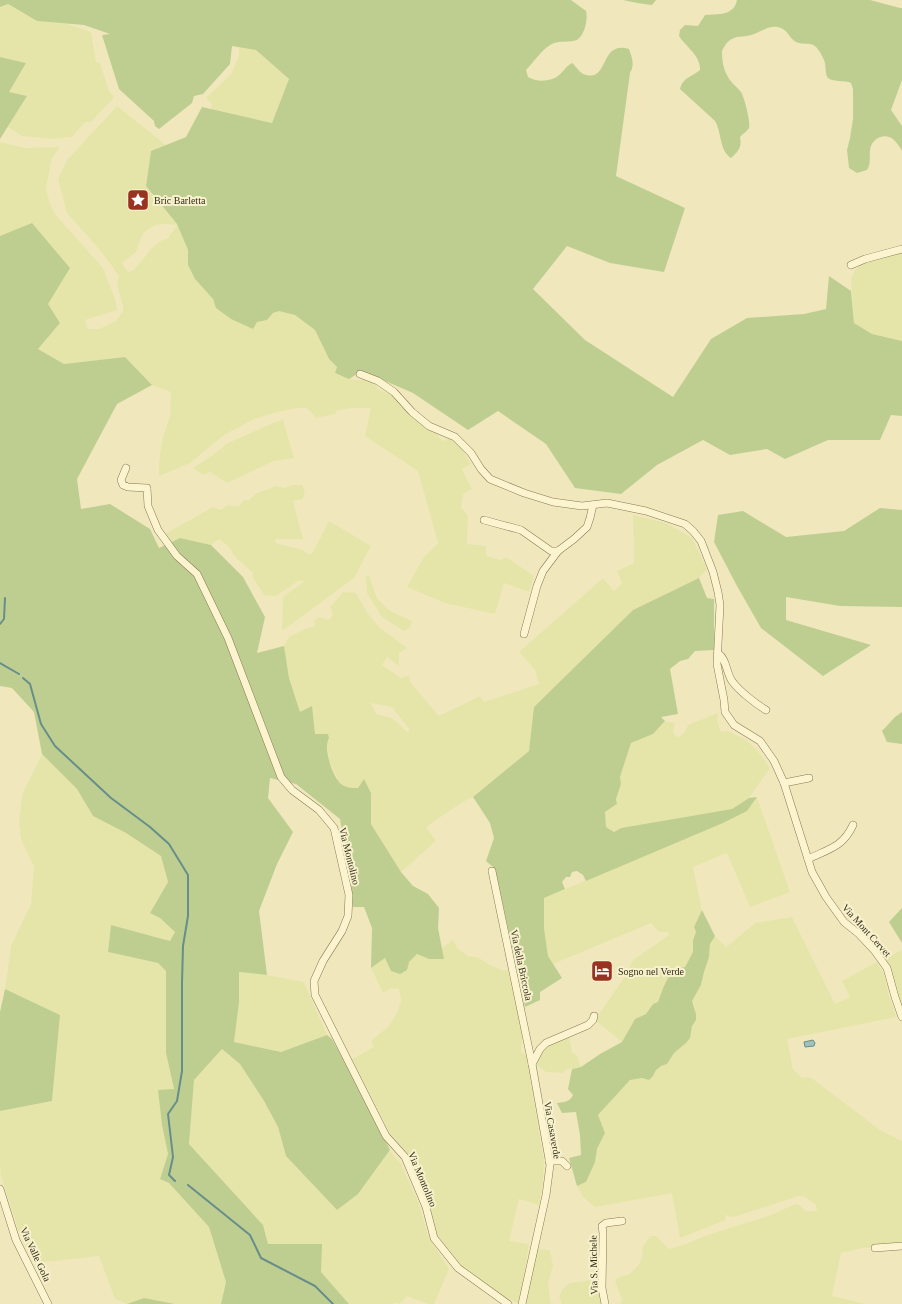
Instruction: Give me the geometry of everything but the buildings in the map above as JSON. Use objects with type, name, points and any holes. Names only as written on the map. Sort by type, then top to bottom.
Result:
[{"type":"street","points":[[851,266],[865,259],[902,249]]},
{"type":"street","name":"Via Mont Cervet","points":[[360,374],[378,381],[394,392],[412,412],[429,426],[455,437],[471,453],[481,469],[490,479],[524,493],[553,502],[582,506],[607,504],[646,511],[685,524],[693,531],[701,541],[713,572],[718,592],[720,605],[717,664],[725,712],[734,725],[760,741],[774,761],[784,783],[812,872],[826,897],[844,922],[859,934],[874,950],[887,968],[894,997],[902,1017]]},
{"type":"street","name":"Via Montolino","points":[[126,468],[121,480],[123,485],[128,487],[147,488],[148,506],[158,530],[177,556],[197,574],[228,638],[281,777],[292,790],[319,810],[334,828],[349,895],[348,916],[342,931],[323,961],[314,981],[315,995],[386,1136],[405,1157],[426,1207],[434,1238],[458,1268],[503,1302],[508,1304]]},
{"type":"street","points":[[524,634],[537,586],[543,571],[558,551],[587,527],[593,505]]},
{"type":"street","points":[[484,520],[521,530],[551,551],[558,551]]},
{"type":"street","points":[[718,653],[723,657],[732,681],[754,703],[766,710]]},
{"type":"street","points":[[784,783],[809,778]]},
{"type":"street","points":[[808,859],[840,844],[848,836],[853,825]]},
{"type":"street","name":"Via della Briccola","points":[[492,871],[532,1064]]},
{"type":"street","points":[[532,1064],[540,1049],[546,1043],[588,1025],[593,1020],[594,1016]]},
{"type":"street","name":"Via Casaverde","points":[[522,1304],[546,1195],[550,1165],[532,1064]]},
{"type":"street","points":[[549,1160],[562,1161],[566,1166]]},
{"type":"street","name":"Via Valle Gola","points":[[0,1190],[16,1240],[48,1304]]},
{"type":"street","name":"Via S. Michele","points":[[605,1304],[602,1288],[602,1226],[606,1223],[622,1221]]},
{"type":"street","points":[[875,1248],[902,1246]]},
{"type":"shaded area","points":[[7,4],[37,21],[68,24],[91,32],[96,62],[100,63],[109,91],[114,97],[91,122],[85,122],[72,137],[52,139],[22,136],[8,127],[27,96],[9,92],[26,63],[0,57],[0,7]]},
{"type":"shaded area","points":[[239,47],[256,50],[289,79],[272,123],[210,109],[212,104],[206,98],[231,74],[239,56]]},
{"type":"shaded area","points":[[117,106],[166,145],[151,151],[146,186],[177,224],[188,250],[188,265],[195,279],[213,299],[216,308],[257,322],[267,320],[273,313],[279,311],[295,315],[315,330],[329,359],[337,367],[335,373],[354,380],[366,380],[373,383],[379,390],[394,395],[435,431],[442,441],[449,439],[460,446],[471,464],[462,469],[472,489],[463,494],[461,507],[468,516],[467,544],[486,546],[486,556],[501,560],[506,557],[534,576],[529,592],[504,583],[495,614],[445,603],[407,587],[424,557],[438,543],[418,471],[365,436],[371,408],[337,410],[335,414],[316,418],[307,408],[297,408],[254,419],[224,435],[190,463],[159,476],[162,440],[170,416],[171,392],[152,385],[125,357],[64,364],[38,349],[60,323],[0,236],[0,142],[25,148],[60,147],[52,158],[46,188],[50,204],[56,215],[103,268],[115,299],[117,310],[85,320],[88,329],[99,329],[116,321],[123,311],[117,285],[119,276],[100,250],[67,213],[58,179],[67,160]],"holes":[[[155,225],[177,225],[168,238],[159,242],[151,249],[134,270],[128,272],[122,263],[136,252],[143,233]]]},
{"type":"shaded area","points":[[902,251],[902,341],[872,334],[854,323],[851,279],[855,270],[860,265],[868,261]]},
{"type":"shaded area","points":[[283,420],[294,458],[274,461],[227,483],[210,472],[203,475],[193,468],[228,443],[275,422]]},
{"type":"shaded area","points":[[293,485],[302,485],[305,491],[303,499],[293,501],[303,539],[275,539],[276,543],[312,554],[329,521],[371,546],[354,578],[282,631],[283,597],[305,581],[298,581],[276,596],[264,595],[253,578],[253,573],[235,557],[229,547],[219,539],[211,545],[180,538],[170,542],[165,534],[213,507],[221,510],[227,505],[239,506],[244,500],[249,500],[255,494],[276,486],[284,488]]},
{"type":"shaded area","points":[[633,515],[666,523],[692,538],[707,569],[699,578],[633,610],[535,707],[529,751],[473,797],[461,803],[426,827],[436,841],[401,872],[371,824],[371,793],[364,780],[358,788],[348,788],[339,782],[329,761],[327,742],[315,734],[300,712],[289,678],[284,646],[289,637],[315,626],[314,621],[319,617],[329,620],[333,615],[330,607],[343,592],[356,593],[368,614],[380,628],[407,648],[399,653],[399,666],[387,657],[382,665],[401,678],[409,675],[411,683],[439,716],[480,696],[484,702],[539,684],[535,670],[519,652],[603,578],[614,591],[622,583],[617,571],[634,563]],"holes":[[[371,703],[392,707],[410,730],[407,732],[392,718],[376,714]]]},
{"type":"shaded area","points":[[369,576],[377,598],[390,611],[412,621],[410,628],[404,631],[382,617],[367,593],[366,577]]},
{"type":"shaded area","points":[[718,713],[717,721],[721,732],[728,731],[746,740],[757,750],[770,768],[749,798],[732,809],[621,828],[614,832],[606,827],[605,812],[617,804],[616,799],[621,784],[620,777],[631,743],[653,734],[665,721],[675,723],[673,733],[678,738],[685,732],[688,725]]},
{"type":"shaded area","points":[[42,754],[77,789],[93,816],[126,833],[161,856],[168,882],[150,913],[160,918],[175,932],[170,941],[111,925],[108,952],[158,963],[166,971],[166,1053],[174,1090],[158,1090],[162,1125],[168,1154],[160,1179],[169,1183],[209,1227],[226,1282],[221,1304],[175,1304],[144,1298],[127,1304],[115,1299],[99,1256],[36,1263],[19,1232],[1,1176],[0,1111],[52,1101],[60,1015],[5,989],[11,946],[31,904],[34,867],[21,839],[19,823],[22,795]]},
{"type":"shaded area","points":[[757,797],[790,892],[750,907],[727,853],[693,867],[702,910],[694,927],[696,932],[693,940],[693,952],[685,967],[679,968],[666,981],[658,1002],[653,1004],[646,1014],[635,1019],[622,1042],[596,1021],[597,1017],[624,978],[633,960],[669,935],[668,932],[659,932],[651,923],[553,964],[548,956],[544,928],[544,898],[723,823],[747,811]]},
{"type":"shaded area","points":[[792,917],[835,1004],[850,997],[842,981],[877,962],[884,975],[896,1017],[787,1039],[793,1069],[802,1078],[808,1077],[813,1079],[880,1130],[902,1141],[902,1247],[862,1248],[841,1253],[832,1296],[866,1304],[620,1304],[622,1299],[615,1282],[617,1278],[630,1274],[639,1264],[642,1258],[643,1246],[650,1236],[656,1236],[669,1249],[771,1215],[795,1204],[801,1206],[805,1211],[817,1211],[816,1205],[805,1197],[799,1196],[737,1216],[731,1217],[725,1215],[726,1220],[680,1238],[672,1193],[595,1207],[583,1197],[577,1186],[586,1182],[595,1162],[597,1149],[605,1134],[598,1115],[630,1080],[653,1076],[656,1070],[667,1064],[674,1053],[690,1038],[692,1026],[696,1020],[696,1014],[692,1001],[701,985],[709,957],[710,944],[713,938],[715,936],[726,947],[755,923]]},
{"type":"shaded area","points":[[453,940],[458,949],[468,956],[479,958],[490,965],[508,971],[522,1034],[521,1052],[526,1055],[544,1162],[539,1205],[519,1199],[509,1241],[529,1244],[519,1304],[503,1296],[461,1266],[437,1235],[429,1201],[410,1156],[390,1133],[352,1059],[374,1047],[371,1041],[388,1027],[397,1013],[401,1001],[399,989],[391,988],[383,993],[371,968],[385,958],[391,971],[409,962],[417,954],[429,959],[443,959],[442,948]]},
{"type":"shaded area","points":[[902,950],[901,1005],[890,966],[886,958]]},
{"type":"shaded area","points":[[239,972],[267,975],[304,982],[327,1035],[281,1052],[234,1042],[239,1003]]},
{"type":"shaded area","points":[[569,1037],[572,1052],[577,1056],[581,1067],[567,1069],[562,1073],[546,1072],[536,1064],[545,1049],[556,1042]]},
{"type":"shaded area","points":[[222,1049],[240,1064],[264,1101],[278,1127],[286,1156],[337,1210],[358,1194],[390,1151],[401,1164],[419,1204],[428,1236],[449,1269],[434,1304],[428,1304],[407,1296],[400,1304],[394,1302],[393,1304],[349,1304],[321,1272],[268,1244],[263,1225],[189,1144],[194,1080]]},
{"type":"shaded area","points":[[536,1249],[550,1250],[553,1265],[548,1284],[551,1304],[524,1304]]},
{"type":"shaded area","points":[[599,1279],[603,1304],[562,1304],[559,1297],[562,1290],[570,1283]]},
{"type":"green space","points":[[0,0],[571,0],[586,11],[587,14],[584,31],[577,40],[555,43],[548,46],[526,70],[528,77],[539,80],[555,78],[572,63],[580,72],[586,75],[593,75],[602,67],[613,50],[620,48],[629,49],[633,64],[630,73],[616,176],[685,208],[664,272],[610,263],[567,246],[533,289],[585,340],[673,397],[711,339],[747,318],[804,314],[826,309],[829,276],[851,291],[854,323],[872,334],[902,341],[902,416],[891,415],[880,440],[828,440],[785,459],[767,449],[730,455],[703,440],[657,465],[621,494],[575,488],[546,444],[498,411],[468,430],[413,393],[362,371],[349,379],[335,373],[337,367],[329,359],[315,330],[295,315],[279,311],[273,313],[267,320],[257,322],[253,329],[231,319],[216,308],[213,299],[195,279],[188,265],[188,250],[177,224],[146,186],[151,151],[186,137],[202,107],[272,123],[289,79],[256,50],[232,46],[230,64],[203,94],[194,96],[192,103],[159,129],[155,126],[154,121],[119,89],[102,35],[110,34],[84,25],[37,21],[8,4],[0,7]]},
{"type":"green space","points":[[623,0],[656,0],[652,5]]},
{"type":"green space","points":[[737,0],[870,0],[902,8],[902,80],[891,110],[902,126],[902,151],[896,142],[891,138],[885,136],[881,137],[875,140],[871,146],[867,170],[857,173],[849,168],[847,150],[853,119],[853,89],[851,83],[828,78],[826,75],[824,59],[816,47],[796,42],[784,29],[772,27],[751,35],[732,39],[727,43],[722,51],[728,77],[742,94],[749,121],[749,128],[740,137],[741,144],[738,151],[731,158],[727,155],[724,151],[715,121],[680,89],[683,82],[700,70],[700,65],[696,56],[679,36],[680,30],[685,25],[698,26],[705,15],[729,12],[733,9]]},
{"type":"green space","points":[[0,57],[26,63],[9,92],[27,96],[0,139]]},
{"type":"green space","points":[[32,223],[70,268],[48,304],[60,323],[38,349],[64,364],[125,357],[152,385],[117,404],[77,479],[81,509],[110,504],[150,529],[159,548],[180,538],[211,545],[243,577],[265,617],[257,653],[284,646],[289,678],[300,712],[312,706],[315,734],[328,734],[328,755],[334,774],[340,783],[351,788],[358,788],[364,779],[371,793],[371,824],[401,872],[413,886],[428,894],[439,908],[438,928],[444,959],[429,959],[417,954],[409,962],[407,970],[400,974],[391,971],[385,958],[371,968],[372,928],[364,907],[353,907],[351,882],[340,819],[296,784],[270,778],[268,798],[293,832],[277,864],[259,911],[267,975],[239,972],[239,1003],[234,1042],[281,1052],[327,1035],[332,1039],[390,1150],[358,1194],[337,1210],[286,1156],[278,1127],[264,1101],[240,1064],[222,1049],[194,1080],[189,1144],[263,1225],[268,1244],[322,1244],[321,1272],[349,1304],[221,1304],[226,1282],[209,1227],[169,1183],[160,1179],[168,1154],[162,1125],[158,1090],[174,1089],[166,1053],[166,971],[158,963],[108,952],[111,925],[170,941],[175,932],[160,918],[150,913],[168,882],[161,856],[126,833],[93,816],[77,789],[42,754],[34,712],[12,688],[0,686],[0,236]]},
{"type":"green space","points":[[880,508],[902,510],[902,607],[840,606],[786,597],[786,620],[871,645],[823,676],[761,628],[714,542],[718,515],[743,511],[786,537],[844,531]]},
{"type":"green space","points":[[699,578],[707,598],[714,599],[714,650],[695,651],[688,659],[680,661],[670,669],[678,714],[661,717],[665,721],[653,734],[631,743],[620,777],[621,784],[616,799],[617,804],[605,812],[606,827],[614,832],[621,828],[732,809],[749,798],[757,797],[747,811],[723,823],[586,881],[583,875],[577,871],[572,872],[570,877],[566,877],[562,882],[565,889],[544,898],[544,928],[548,956],[562,978],[540,992],[540,1000],[525,1007],[500,891],[493,867],[486,861],[494,838],[490,823],[473,797],[529,751],[534,707],[633,610]]},
{"type":"green space","points":[[902,712],[902,744],[887,742],[882,731]]},
{"type":"green space","points":[[902,908],[902,943],[889,922]]},
{"type":"green space","points":[[702,910],[715,936],[710,944],[709,957],[701,985],[692,1001],[696,1014],[696,1020],[692,1026],[690,1038],[674,1053],[667,1064],[656,1070],[649,1080],[642,1078],[630,1080],[598,1115],[605,1133],[597,1149],[595,1162],[586,1182],[577,1186],[569,1158],[581,1155],[580,1135],[576,1112],[562,1113],[557,1103],[568,1100],[573,1095],[568,1089],[572,1069],[581,1067],[600,1054],[622,1042],[635,1019],[646,1014],[653,1004],[658,1002],[664,985],[670,975],[685,967],[693,952],[693,940],[696,932],[694,927]]},
{"type":"green space","points":[[5,989],[60,1015],[52,1101],[0,1111],[0,1012]]},
{"type":"green space","points":[[144,1298],[175,1304],[127,1304]]},
{"type":"water","points":[[813,1040],[815,1043],[814,1046],[805,1047],[804,1042]]},
{"type":"waterway","points":[[0,624],[4,619],[5,598]]},
{"type":"waterway","points":[[0,663],[19,674]]},
{"type":"waterway","points":[[23,678],[30,684],[41,724],[55,746],[111,798],[150,827],[169,844],[188,875],[188,916],[183,946],[182,1071],[177,1101],[168,1114],[173,1157],[169,1175],[175,1181]]},
{"type":"waterway","points":[[188,1185],[250,1235],[261,1258],[315,1286],[333,1304]]},
{"type":"place","name":"Bric Barletta","points":[[138,200]]},
{"type":"place","name":"Sogno nel Verde","points":[[602,971]]}]
